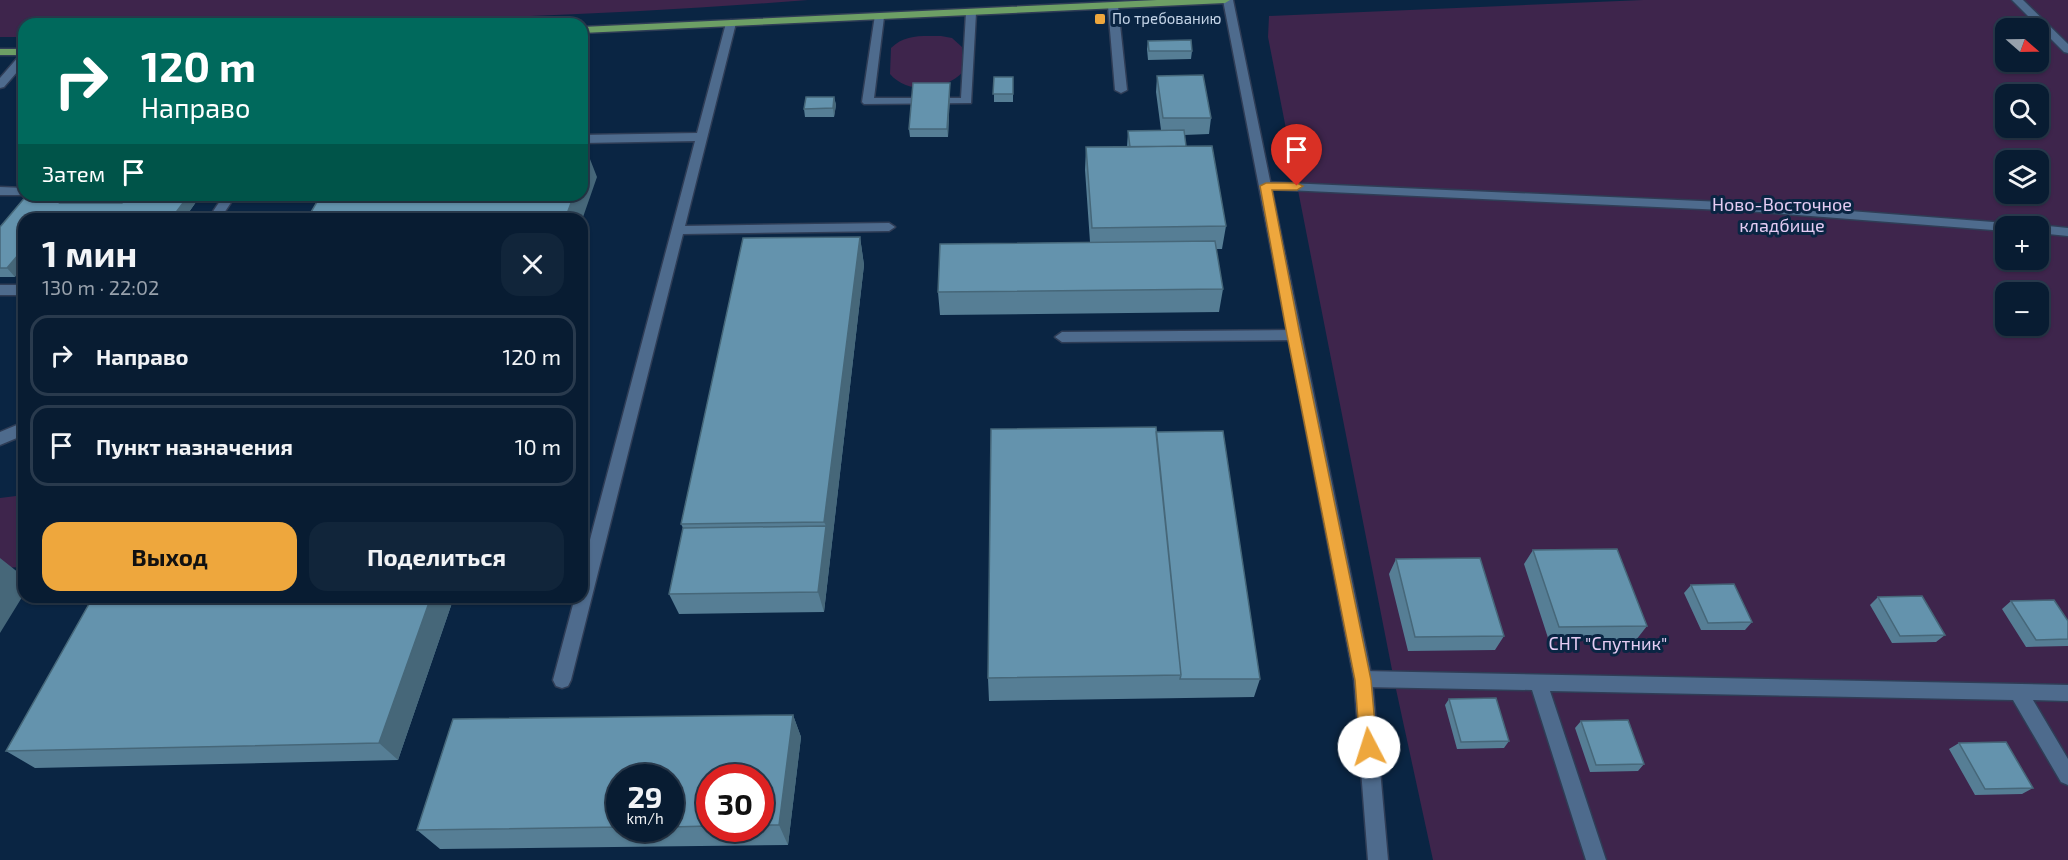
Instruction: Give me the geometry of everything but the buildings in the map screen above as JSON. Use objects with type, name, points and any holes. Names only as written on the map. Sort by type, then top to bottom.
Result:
[{"type":"main road","points":[[588,30],[1226,0]]},
{"type":"main road","points":[[0,52],[18,54]]},
{"type":"street","points":[[1226,0],[1266,186],[1293,335],[1363,680],[1378,860]]},
{"type":"street","points":[[2017,0],[2068,50]]},
{"type":"street","points":[[1113,6],[1121,90]]},
{"type":"street","points":[[879,17],[868,102],[967,101],[971,13]]},
{"type":"street","points":[[588,579],[731,23]]},
{"type":"street","points":[[0,85],[18,62]]},
{"type":"street","points":[[588,139],[702,137]]},
{"type":"street","points":[[1266,186],[1746,207],[1995,226]]},
{"type":"street","points":[[0,191],[18,192]]},
{"type":"street","points":[[678,230],[889,227]]},
{"type":"street","points":[[2049,230],[2068,231]]},
{"type":"street","points":[[0,290],[18,290]]},
{"type":"street","points":[[1062,337],[1293,335]]},
{"type":"street","points":[[0,439],[18,431]]},
{"type":"street","points":[[562,680],[582,603]]},
{"type":"street","points":[[1363,680],[2068,693]]},
{"type":"street","points":[[1539,685],[1596,860]]},
{"type":"street","points":[[2019,693],[2068,776]]},
{"type":"green space","points":[[0,0],[808,0],[612,13],[481,18],[18,18],[18,37],[0,37]]},
{"type":"green space","points":[[1643,0],[2068,0],[2068,860],[1433,860],[1394,680],[1268,37],[1269,16]]},
{"type":"green space","points":[[914,37],[952,38],[962,47],[963,72],[955,78],[937,87],[916,88],[898,81],[890,74],[891,48],[896,43]]},
{"type":"green space","points":[[18,496],[18,567],[0,568],[0,498]]},
{"type":"place","name":"По требованию","points":[[1100,19]]},
{"type":"route","points":[[1297,186],[1266,186],[1293,335],[1363,680],[1369,747]]},
{"type":"park label","name":"Ново-Восточное кладбище","points":[[1782,215]]},
{"type":"park label","name":"СНТ \"Спутник\"","points":[[1608,644]]}]
